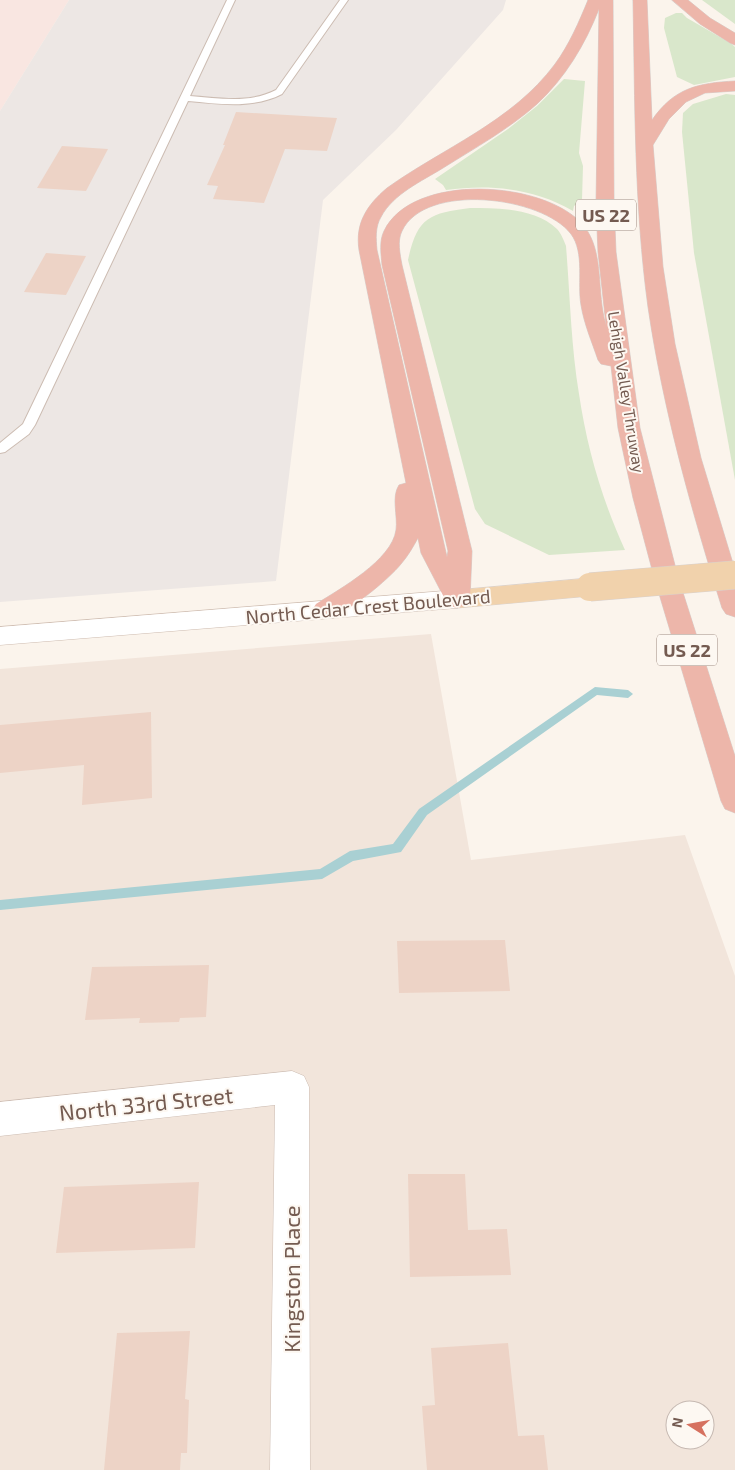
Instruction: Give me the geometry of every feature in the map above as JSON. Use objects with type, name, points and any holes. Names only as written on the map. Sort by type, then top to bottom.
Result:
[{"type":"highway","points":[[457,599],[434,553],[368,250],[367,235],[370,220],[378,208],[404,186],[503,122],[543,88],[571,53],[584,28],[594,0]]},
{"type":"highway","name":"Lehigh Valley Thruway","points":[[606,0],[605,204],[607,252],[629,428],[666,577],[692,667],[735,800]]},
{"type":"highway","name":"US 22","points":[[640,0],[652,254],[668,365],[700,497],[735,608]]},
{"type":"highway","points":[[678,0],[705,21],[735,40]]},
{"type":"highway","points":[[646,142],[664,112],[676,100],[703,89],[735,86]]},
{"type":"highway","points":[[457,599],[460,551],[390,254],[394,230],[403,217],[417,207],[433,201],[481,195],[528,201],[552,210],[569,222],[584,240],[588,258],[591,305],[629,428]]},
{"type":"highway","points":[[325,610],[355,592],[372,578],[399,550],[408,535],[406,426]]},
{"type":"main road","name":"North Cedar Crest Boulevard","points":[[457,599],[735,574]]},
{"type":"street","name":"North Cedar Crest Boulevard","points":[[0,636],[457,599]]},
{"type":"street","name":"North 33rd Street","points":[[0,1120],[292,1087]]},
{"type":"street","name":"Kingston Place","points":[[290,1470],[292,1087]]},
{"type":"lane","points":[[0,449],[29,425],[231,0]]},
{"type":"lane","points":[[184,98],[245,101],[272,97],[279,92],[344,0]]},
{"type":"shaded area","points":[[0,0],[69,0],[0,111]]},
{"type":"shaded area","points":[[69,0],[506,0],[503,10],[396,130],[323,200],[276,581],[0,602],[0,111]]},
{"type":"shaded area","points":[[431,634],[471,860],[685,835],[735,976],[735,1470],[0,1470],[0,669]]},
{"type":"green space","points":[[702,0],[735,0],[735,24]]},
{"type":"green space","points":[[676,13],[682,13],[687,18],[735,47],[735,77],[694,85],[677,77],[664,28],[665,18]]},
{"type":"green space","points":[[564,79],[585,81],[579,153],[583,166],[582,200],[574,206],[573,211],[543,197],[511,190],[462,188],[446,190],[435,179],[508,129],[537,106]]},
{"type":"green space","points":[[726,94],[735,95],[735,480],[694,253],[682,132],[683,113],[693,104]]},
{"type":"green space","points":[[470,208],[504,209],[527,213],[548,222],[557,229],[563,239],[566,246],[574,358],[582,414],[602,493],[625,550],[549,555],[485,524],[475,509],[408,260],[416,235],[427,220],[444,212]]},
{"type":"building","points":[[236,112],[337,118],[327,151],[285,149],[264,203],[213,199],[218,186],[207,185],[225,145],[223,145]]},
{"type":"building","points":[[62,146],[108,149],[86,191],[37,188]]},
{"type":"building","points":[[46,253],[86,256],[66,295],[24,292]]},
{"type":"building","points":[[151,712],[152,798],[82,805],[84,765],[0,773],[0,725]]},
{"type":"building","points":[[505,940],[510,991],[399,993],[397,941]]},
{"type":"building","points":[[209,965],[206,1017],[180,1018],[179,1022],[139,1023],[140,1018],[85,1020],[92,967]]},
{"type":"building","points":[[408,1174],[465,1174],[468,1230],[507,1229],[511,1275],[410,1277]]},
{"type":"building","points":[[199,1182],[195,1248],[56,1253],[64,1187]]},
{"type":"building","points":[[190,1331],[185,1399],[189,1400],[187,1453],[181,1453],[180,1470],[104,1470],[117,1333]]},
{"type":"building","points":[[508,1343],[518,1436],[544,1435],[548,1470],[427,1470],[422,1406],[435,1405],[431,1348]]},
{"type":"waterway","points":[[0,905],[322,874],[350,856],[397,848],[423,812],[595,691],[628,694]]}]
